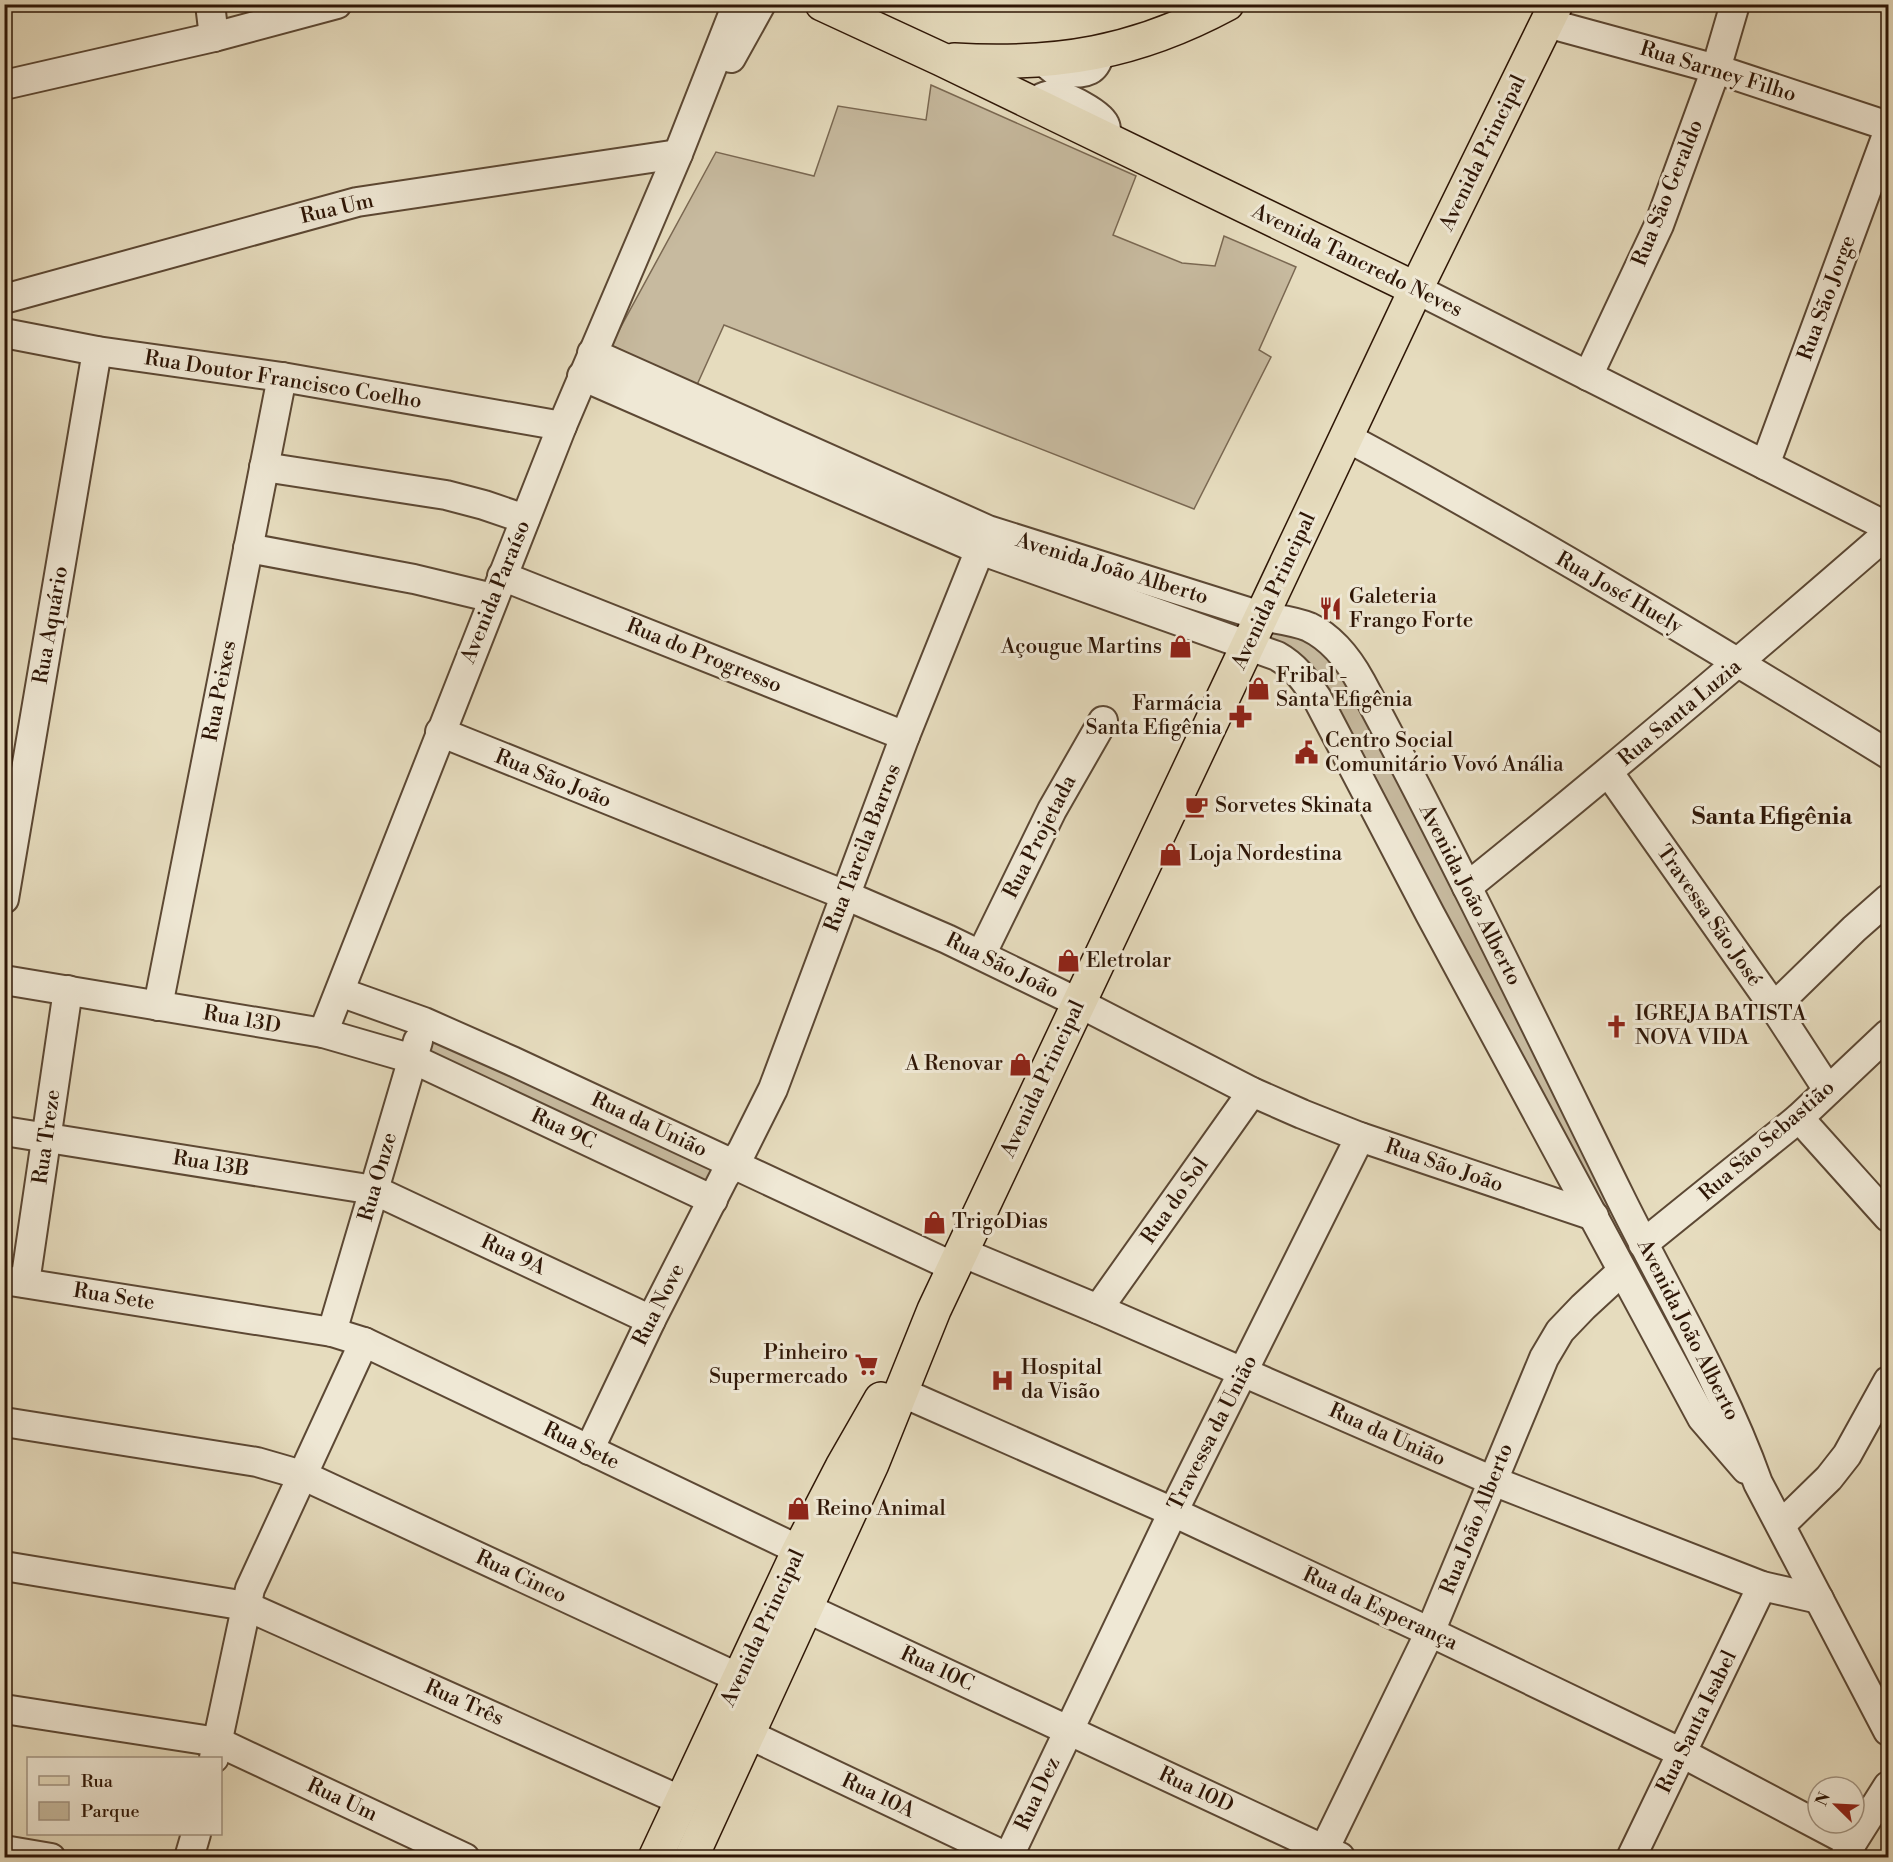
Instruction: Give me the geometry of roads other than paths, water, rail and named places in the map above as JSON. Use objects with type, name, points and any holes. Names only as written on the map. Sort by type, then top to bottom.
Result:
[{"type":"main road","name":"Avenida Tancredo Neves","points":[[822,4],[941,59],[1416,289]]},
{"type":"main road","points":[[941,59],[998,62],[1100,53],[1157,37],[1227,4]]},
{"type":"main road","name":"Avenida Principal","points":[[691,1857],[872,1464],[934,1310],[957,1260],[1416,289],[1551,14]]},
{"type":"main road","points":[[1023,99],[1012,78],[1017,68],[1035,60]]},
{"type":"main road","name":"Avenida Principal","points":[[655,1857],[799,1550],[870,1416],[934,1310]]},
{"type":"street","points":[[210,4],[214,37]]},
{"type":"street","points":[[4,85],[214,37],[337,4]]},
{"type":"street","name":"Avenida Paraíso","points":[[323,1033],[562,426],[678,154],[736,4]]},
{"type":"street","name":"Avenida Paraíso","points":[[678,154],[761,4]]},
{"type":"street","name":"Rua São Geraldo","points":[[1588,376],[1659,225],[1716,69],[1735,4]]},
{"type":"street","name":"Rua Sarney Filho","points":[[1551,14],[1888,126]]},
{"type":"street","name":"Rua São Jorge","points":[[1765,465],[1888,132]]},
{"type":"street","name":"Rua Um","points":[[4,299],[357,202],[678,154]]},
{"type":"street","name":"Avenida Tancredo Neves","points":[[1416,289],[1888,527]]},
{"type":"street","name":"Rua Doutor Francisco Coelho","points":[[4,333],[97,351],[282,377],[562,426]]},
{"type":"street","name":"Rua Aquário","points":[[4,899],[97,351]]},
{"type":"street","name":"Avenida João Alberto","points":[[587,364],[984,540],[1289,663],[1304,678],[1317,698],[1430,914],[1702,1418],[1758,1483]]},
{"type":"street","name":"Rua Peixes","points":[[158,1006],[282,377]]},
{"type":"street","name":"Rua José Huely","points":[[1346,437],[1445,490],[1739,663],[1888,754]]},
{"type":"street","points":[[264,467],[446,495],[525,519]]},
{"type":"street","name":"Rua Santa Luzia","points":[[1467,887],[1739,663],[1888,533]]},
{"type":"street","name":"Avenida João Alberto","points":[[984,540],[1262,616],[1307,626],[1325,637],[1352,666],[1467,887],[1643,1244],[1726,1404],[1743,1439],[1758,1483],[1888,1731]]},
{"type":"street","name":"Rua Tarcila Barros","points":[[734,1164],[773,1089],[905,736],[984,540]]},
{"type":"street","name":"Rua do Progresso","points":[[248,548],[414,579],[498,587],[905,736]]},
{"type":"street","name":"Rua Projetada","points":[[981,956],[1052,810],[1103,721]]},
{"type":"street","name":"Rua São João","points":[[441,732],[844,895],[1079,1003],[1252,1092],[1360,1137],[1594,1216]]},
{"type":"street","name":"Travessa São José","points":[[1608,773],[1774,1007],[1828,1089]]},
{"type":"street","points":[[1774,1007],[1888,899]]},
{"type":"street","name":"Rua 13D","points":[[4,980],[323,1033],[413,1059]]},
{"type":"street","name":"Rua Treze","points":[[15,1282],[47,1137],[69,990]]},
{"type":"street","name":"Rua da União","points":[[340,992],[424,1022],[734,1164],[957,1260],[1098,1309],[1492,1481],[1762,1586],[1819,1599]]},
{"type":"street","name":"Rua Onze","points":[[332,1332],[424,1022]]},
{"type":"street","name":"Rua São Sebastião","points":[[1643,1244],[1799,1118],[1888,1034]]},
{"type":"street","name":"Rua 9C","points":[[413,1059],[714,1200]]},
{"type":"street","name":"Rua do Sol","points":[[1098,1309],[1252,1092]]},
{"type":"street","points":[[1799,1118],[1888,1217]]},
{"type":"street","name":"Rua 13B","points":[[4,1131],[374,1190]]},
{"type":"street","name":"Travessa da União","points":[[1068,1730],[1173,1512],[1360,1137]]},
{"type":"street","name":"Rua Nove","points":[[589,1450],[651,1320],[724,1177],[734,1164]]},
{"type":"street","name":"Rua 9A","points":[[374,1190],[651,1320]]},
{"type":"street","name":"Rua João Alberto","points":[[1328,1855],[1430,1632],[1544,1358],[1560,1331],[1622,1271]]},
{"type":"street","name":"Rua Sete","points":[[15,1282],[332,1332],[364,1342],[799,1550]]},
{"type":"street","points":[[216,1750],[250,1589],[364,1342]]},
{"type":"street","points":[[1781,1525],[1829,1478],[1847,1455],[1888,1381]]},
{"type":"street","name":"Rua da Esperança","points":[[901,1392],[1173,1512],[1682,1753],[1848,1850]]},
{"type":"street","name":"Rua Cinco","points":[[4,1422],[257,1462],[302,1475],[739,1678]]},
{"type":"street","name":"Rua Três","points":[[4,1566],[246,1606],[682,1801]]},
{"type":"street","name":"Rua Santa Isabel","points":[[1631,1857],[1762,1586]]},
{"type":"street","name":"Rua 10C","points":[[806,1608],[1068,1730]]},
{"type":"street","name":"Rua Um","points":[[4,1709],[216,1750],[465,1857]]},
{"type":"street","name":"Rua 10D","points":[[1068,1730],[1328,1855]]},
{"type":"street","name":"Rua Dez","points":[[1009,1857],[1068,1730]]},
{"type":"street","name":"Rua 10A","points":[[748,1734],[1009,1857]]},
{"type":"street","points":[[1848,1850],[1888,1786]]},
{"type":"street","points":[[189,1857],[195,1835]]},
{"type":"street","points":[[4,1850],[51,1857]]},
{"type":"place","name":"Galeteria Frango Forte","points":[[1331,609]]},
{"type":"place","name":"Açougue Martins","points":[[1180,647]]},
{"type":"place","name":"Fribal - Santa Efigênia","points":[[1258,688]]},
{"type":"place","name":"Farmácia Santa Efigênia","points":[[1240,716]]},
{"type":"place","name":"Centro Social Comunitário Vovó Anália","points":[[1307,753]]},
{"type":"place","name":"Sorvetes Skinata","points":[[1197,806]]},
{"type":"place","name":"Loja Nordestina","points":[[1171,854]]},
{"type":"place","name":"Eletrolar","points":[[1068,961]]},
{"type":"place","name":"IGREJA BATISTA NOVA VIDA","points":[[1617,1026]]},
{"type":"place","name":"A Renovar","points":[[1021,1064]]},
{"type":"place","name":"TrigoDias","points":[[934,1222]]},
{"type":"place","name":"Pinheiro Supermercado","points":[[866,1365]]},
{"type":"place","name":"Hospital da Visão","points":[[1003,1380]]},
{"type":"place","name":"Reino Animal","points":[[798,1509]]},
{"type":"district","name":"Santa Efigênia","points":[[1772,817]]}]
